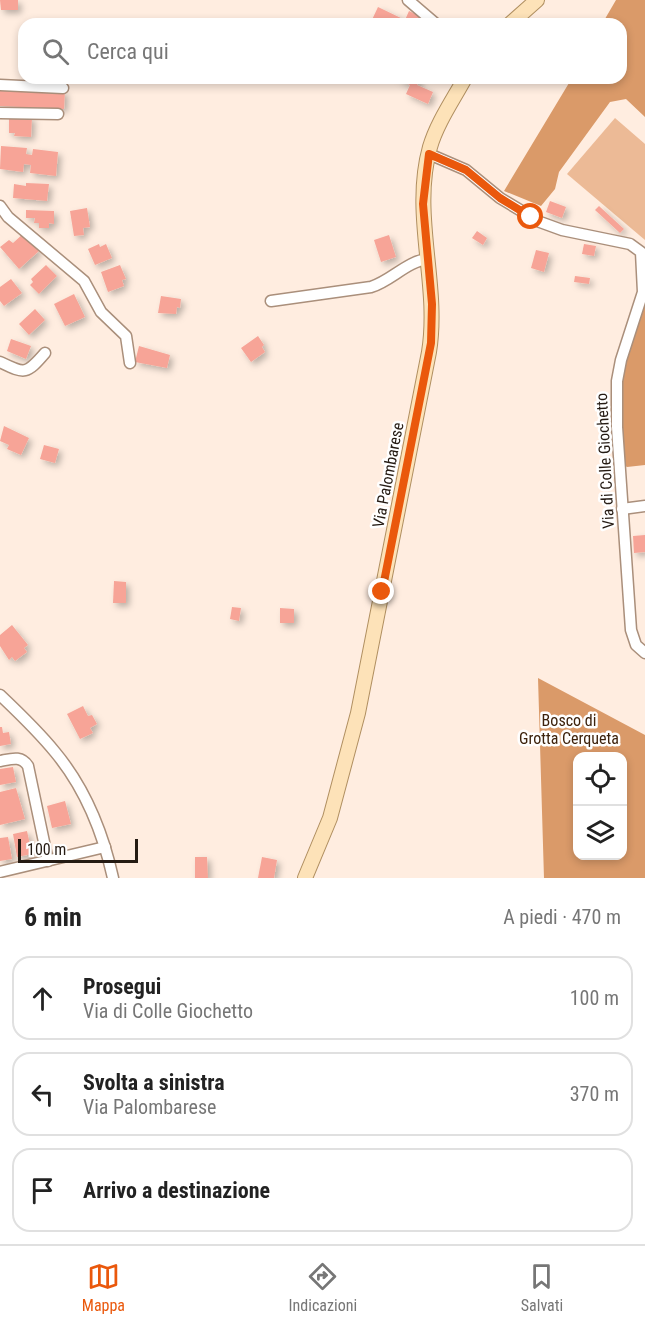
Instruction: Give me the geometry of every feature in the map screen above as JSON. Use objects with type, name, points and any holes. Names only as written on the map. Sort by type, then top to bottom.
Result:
[{"type":"main road","points":[[517,18],[537,0]]},
{"type":"main road","name":"Via Palombarese","points":[[305,878],[330,818],[358,713],[428,361],[432,327],[423,196],[429,154],[438,128],[462,84]]},
{"type":"street","points":[[408,0],[429,18]]},
{"type":"street","points":[[0,85],[63,88]]},
{"type":"street","points":[[0,113],[58,114]]},
{"type":"street","name":"Via di Colle Giochetto","points":[[429,154],[463,168],[500,198],[546,225],[630,244],[640,251],[644,279],[643,292],[617,376],[617,419],[631,630],[636,645],[645,653]]},
{"type":"street","points":[[0,206],[8,217],[84,281],[101,312],[126,336],[130,363]]},
{"type":"street","points":[[271,301],[371,287],[384,282],[417,262],[428,259]]},
{"type":"street","points":[[0,362],[26,372],[45,353]]},
{"type":"street","points":[[622,509],[645,506]]},
{"type":"street","points":[[0,694],[62,760],[88,805],[105,847],[113,878]]},
{"type":"street","points":[[0,761],[20,759],[28,766],[48,861]]},
{"type":"street","points":[[0,872],[105,847]]},
{"type":"shaded area","points":[[615,118],[645,144],[645,240],[567,174]]},
{"type":"green space","points":[[616,0],[645,0],[645,117],[626,99],[610,102],[559,172],[555,189],[541,206],[504,191],[568,84],[627,84],[627,18],[606,18]]},
{"type":"green space","points":[[645,305],[645,465],[627,467],[620,462],[616,372],[638,311]]},
{"type":"green space","name":"Bosco di Grotta Cerqueta","points":[[538,678],[645,735],[645,878],[544,878]]},
{"type":"building","points":[[0,0],[18,0],[18,10],[1,10]]},
{"type":"building","points":[[378,7],[401,18],[373,18]]},
{"type":"building","points":[[409,11],[422,18],[406,18]]},
{"type":"building","points":[[408,84],[418,84],[433,92],[428,104],[406,94],[410,85]]},
{"type":"building","points":[[0,87],[65,91],[64,109],[0,106]]},
{"type":"building","points":[[9,116],[32,117],[31,137],[14,136],[15,133],[9,133]]},
{"type":"building","points":[[1,146],[27,148],[26,154],[32,155],[33,149],[58,152],[56,176],[30,173],[31,165],[24,164],[23,172],[0,169]]},
{"type":"building","points":[[26,183],[49,184],[47,201],[13,198],[14,184],[26,186]]},
{"type":"building","points":[[550,201],[566,207],[562,218],[546,212]]},
{"type":"building","points":[[599,206],[624,229],[620,233],[595,210]]},
{"type":"building","points":[[87,208],[90,227],[83,228],[84,235],[74,236],[70,211]]},
{"type":"building","points":[[26,210],[54,211],[54,224],[49,223],[49,228],[39,228],[39,223],[34,223],[35,218],[26,218]]},
{"type":"building","points":[[477,231],[487,238],[483,245],[472,238]]},
{"type":"building","points":[[24,233],[39,251],[19,269],[0,247],[9,240],[13,243]]},
{"type":"building","points":[[389,235],[396,257],[381,262],[374,240]]},
{"type":"building","points":[[99,244],[100,247],[106,244],[112,258],[95,265],[88,249]]},
{"type":"building","points":[[584,244],[596,246],[594,256],[582,254]]},
{"type":"building","points":[[536,250],[549,253],[544,272],[531,268]]},
{"type":"building","points":[[46,265],[57,276],[39,294],[30,285],[33,282],[31,279]]},
{"type":"building","points":[[120,265],[126,279],[122,280],[124,286],[108,292],[101,272]]},
{"type":"building","points":[[575,276],[590,278],[589,284],[574,282]]},
{"type":"building","points":[[11,279],[22,293],[4,306],[0,301],[0,287]]},
{"type":"building","points":[[74,294],[85,317],[65,326],[54,304]]},
{"type":"building","points":[[161,296],[181,299],[180,308],[177,307],[176,314],[158,313]]},
{"type":"building","points":[[35,309],[45,320],[29,335],[19,324]]},
{"type":"building","points":[[258,336],[264,345],[262,347],[265,352],[251,362],[241,348]]},
{"type":"building","points":[[11,339],[31,346],[26,359],[7,351]]},
{"type":"building","points":[[139,346],[170,355],[167,368],[135,362]]},
{"type":"building","points":[[4,426],[29,438],[21,455],[7,449],[9,445],[0,441]]},
{"type":"building","points":[[44,445],[59,449],[55,463],[40,459]]},
{"type":"building","points":[[645,535],[645,552],[634,553],[633,536]]},
{"type":"building","points":[[114,581],[126,582],[126,603],[113,603]]},
{"type":"building","points":[[232,607],[241,608],[239,621],[230,619]]},
{"type":"building","points":[[280,608],[294,609],[294,623],[280,623]]},
{"type":"building","points":[[12,625],[28,645],[24,648],[27,652],[15,661],[12,657],[9,660],[0,646],[0,635]]},
{"type":"building","points":[[83,706],[88,716],[92,715],[97,724],[90,728],[93,733],[80,739],[67,714]]},
{"type":"building","points":[[0,727],[3,733],[9,732],[11,744],[0,746]]},
{"type":"building","points":[[13,767],[16,782],[0,785],[0,769]]},
{"type":"building","points":[[16,788],[25,819],[0,825],[0,792]]},
{"type":"building","points":[[65,801],[71,824],[52,828],[47,806]]},
{"type":"building","points":[[27,831],[32,854],[17,857],[13,834]]},
{"type":"building","points":[[8,837],[12,859],[0,861],[0,838]]},
{"type":"building","points":[[195,857],[207,857],[208,878],[195,878]]},
{"type":"building","points":[[262,857],[277,860],[274,878],[258,878]]},
{"type":"route","points":[[382,592],[431,343],[432,304],[423,204],[429,154],[466,170],[500,198],[531,217]]}]
